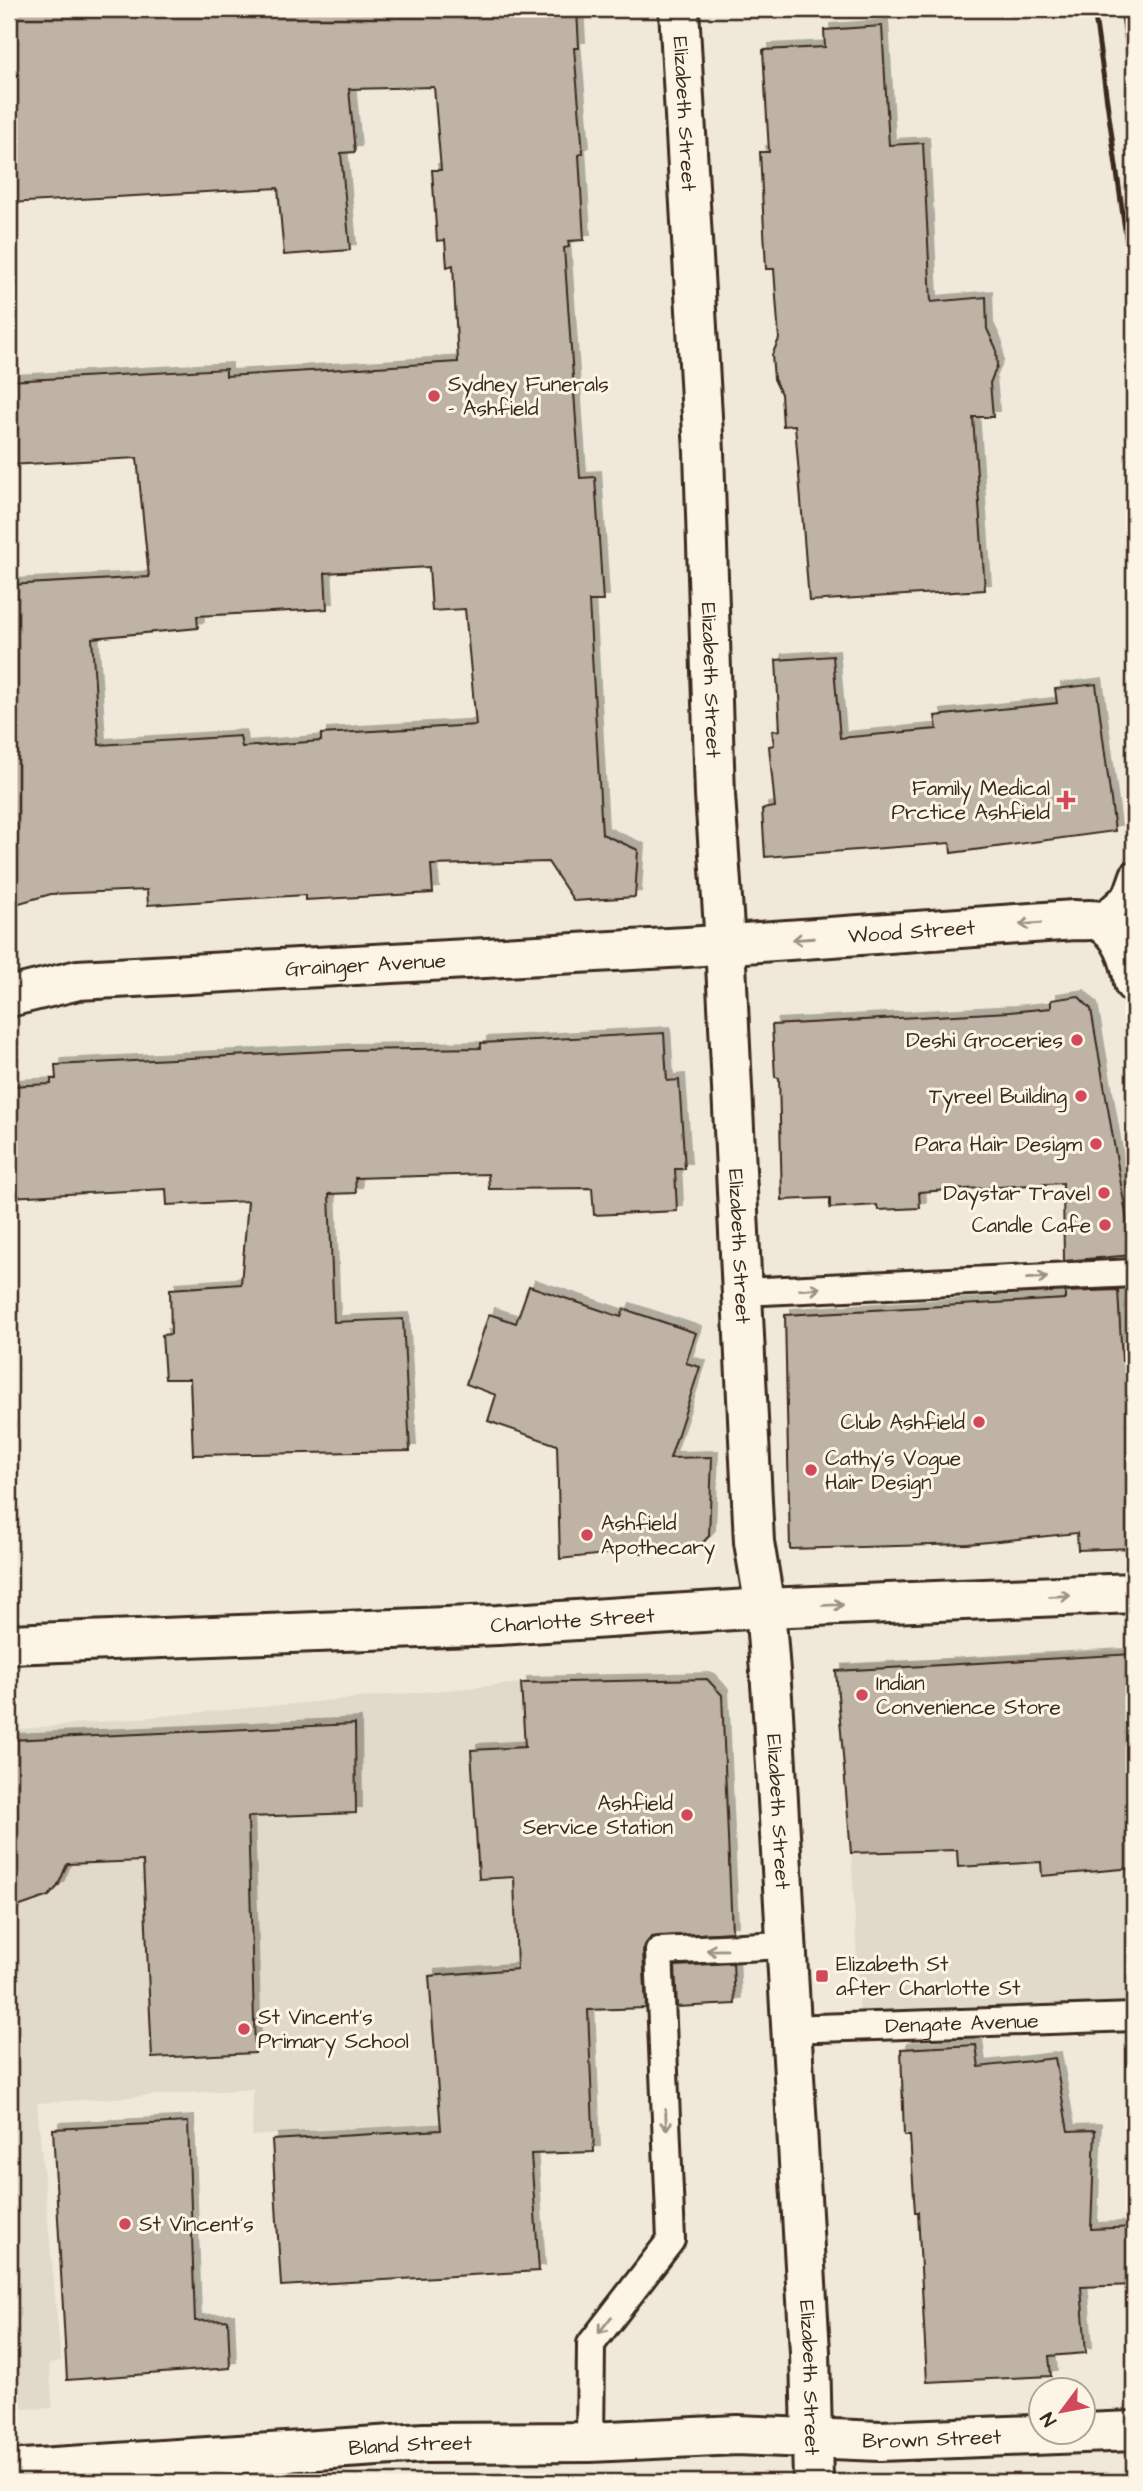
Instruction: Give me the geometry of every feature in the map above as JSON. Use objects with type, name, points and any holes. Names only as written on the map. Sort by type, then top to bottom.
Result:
[{"type":"street","name":"Elizabeth Street","points":[[679,9],[704,452],[715,795],[725,943],[754,1542],[765,1608],[813,2440],[813,2482]]},
{"type":"street","name":"Wood Street","points":[[725,943],[1098,921]]},
{"type":"street","points":[[1098,921],[1115,934],[1126,950],[1134,983]]},
{"type":"street","name":"Grainger Avenue","points":[[9,997],[78,980],[725,943]]},
{"type":"street","name":"Charlotte Street","points":[[9,1644],[498,1625],[765,1608],[1134,1593]]},
{"type":"street","name":"Brown Street","points":[[813,2440],[880,2441],[1134,2431]]},
{"type":"street","name":"Bland Street","points":[[9,2470],[424,2443],[590,2442],[737,2435],[813,2440]]},
{"type":"lane","points":[[1098,921],[1127,895],[1134,874]]},
{"type":"lane","points":[[742,1292],[1134,1273]]},
{"type":"lane","points":[[590,2442],[591,2344],[671,2240],[659,1951],[785,1945]]},
{"type":"lane","name":"Dengate Avenue","points":[[789,2029],[1134,2017]]},
{"type":"shaded area","points":[[1134,1650],[1134,2001],[860,2016],[841,1663]]},
{"type":"shaded area","name":"St Vincent's Primary School","points":[[521,1683],[532,1892],[517,1966],[477,1969],[484,2120],[252,2136],[253,2089],[37,2103],[61,2361],[49,2364],[53,2408],[9,2409],[9,1730]]},
{"type":"building","points":[[9,9],[577,9],[579,48],[574,48],[583,153],[579,155],[584,240],[568,241],[569,247],[564,248],[580,478],[595,477],[603,601],[589,601],[602,834],[638,850],[635,897],[574,901],[548,862],[431,865],[433,893],[305,900],[305,895],[148,905],[147,890],[51,894],[9,906],[9,585],[149,577],[137,458],[9,465],[9,381],[226,369],[226,376],[458,362],[453,265],[447,267],[445,240],[437,241],[432,170],[441,170],[434,87],[349,89],[355,152],[341,153],[350,250],[284,255],[278,188],[9,203]],"holes":[[[429,567],[432,611],[465,609],[476,725],[321,734],[321,741],[242,747],[240,736],[99,745],[92,638],[198,628],[197,616],[327,609],[325,573]]]},
{"type":"building","points":[[882,26],[889,145],[923,143],[931,302],[986,297],[987,329],[996,348],[997,366],[990,383],[993,417],[973,417],[985,590],[809,601],[795,425],[783,426],[781,394],[774,379],[772,355],[779,339],[774,269],[766,269],[760,152],[769,152],[763,50],[825,47],[824,30]]},
{"type":"building","points":[[833,656],[840,738],[937,729],[935,716],[1057,703],[1055,689],[1096,684],[1115,831],[951,853],[950,843],[765,857],[762,809],[775,807],[769,746],[774,745],[772,731],[780,730],[776,660]]},
{"type":"building","points":[[1078,996],[1091,1009],[1133,1255],[1064,1261],[1063,1183],[919,1192],[920,1208],[878,1210],[877,1205],[830,1208],[830,1198],[782,1200],[779,1078],[775,1077],[772,1025],[1009,1012],[1051,1008],[1051,1000]]},
{"type":"building","points":[[664,1033],[667,1081],[679,1080],[685,1169],[675,1169],[677,1211],[594,1215],[592,1188],[489,1189],[488,1174],[355,1178],[356,1193],[329,1194],[334,1322],[403,1319],[410,1451],[193,1455],[190,1379],[165,1379],[162,1335],[171,1334],[170,1289],[241,1284],[248,1201],[167,1205],[166,1189],[9,1197],[9,1086],[51,1084],[51,1079],[56,1079],[55,1065],[348,1050],[481,1048],[481,1043]]},
{"type":"building","points":[[529,1286],[621,1317],[624,1309],[696,1333],[686,1363],[700,1367],[670,1458],[712,1457],[709,1536],[697,1549],[641,1553],[641,1550],[560,1559],[557,1445],[488,1421],[496,1395],[466,1384],[489,1314],[516,1323]]},
{"type":"building","points":[[1118,1290],[1122,1361],[1134,1360],[1134,1548],[1078,1550],[1077,1533],[968,1544],[790,1549],[785,1315],[1065,1299],[1065,1292]]},
{"type":"building","points":[[1134,1654],[1134,1868],[1042,1876],[1041,1862],[958,1867],[957,1850],[851,1853],[836,1671]]},
{"type":"building","points":[[707,1679],[722,1695],[732,1932],[651,1937],[643,1951],[646,2008],[588,2010],[594,2152],[531,2154],[539,2271],[281,2286],[272,2140],[441,2130],[429,1976],[517,1969],[514,1877],[479,1879],[471,1750],[525,1747],[521,1683]]},
{"type":"building","points":[[355,1724],[356,1813],[248,1817],[255,2053],[152,2058],[143,1861],[67,1864],[58,1886],[49,1896],[9,1910],[9,1740]]},
{"type":"building","points":[[733,1963],[735,2004],[677,2007],[675,1966]]},
{"type":"building","points":[[976,2045],[979,2067],[1055,2058],[1068,2131],[1095,2130],[1091,2229],[1134,2227],[1134,2285],[1081,2287],[1086,2353],[1049,2356],[1051,2376],[927,2382],[918,2212],[915,2212],[910,2136],[904,2136],[901,2049]]},
{"type":"building","name":"St Vincent's","points":[[188,2122],[195,2321],[228,2320],[230,2368],[67,2380],[53,2129]]},
{"type":"railway","points":[[1094,9],[1134,294]]},
{"type":"railway","points":[[1122,9],[1134,92]]},
{"type":"place","name":"Sydney Funerals - Ashfield","points":[[434,396]]},
{"type":"place","name":"Family Medical Prctice Ashfield","points":[[1066,800]]},
{"type":"place","name":"Deshi Groceries","points":[[1077,1040]]},
{"type":"place","name":"Tyreel Building","points":[[1081,1096]]},
{"type":"place","name":"Para Hair Desigm","points":[[1096,1144]]},
{"type":"place","name":"Daystar Travel","points":[[1104,1193]]},
{"type":"place","name":"Candle Cafe","points":[[1105,1225]]},
{"type":"place","name":"Club Ashfield","points":[[979,1422]]},
{"type":"place","name":"Cathy's Vogue Hair Design","points":[[811,1470]]},
{"type":"place","name":"Ashfield Apothecary","points":[[587,1535]]},
{"type":"place","name":"Indian Convenience Store","points":[[862,1695]]},
{"type":"place","name":"Ashfield Service Station","points":[[687,1815]]},
{"type":"place","name":"Elizabeth St after Charlotte St","points":[[822,1976]]},
{"type":"place","name":"St Vincent's Primary School","points":[[244,2029]]},
{"type":"place","name":"St Vincent's","points":[[125,2224]]}]
